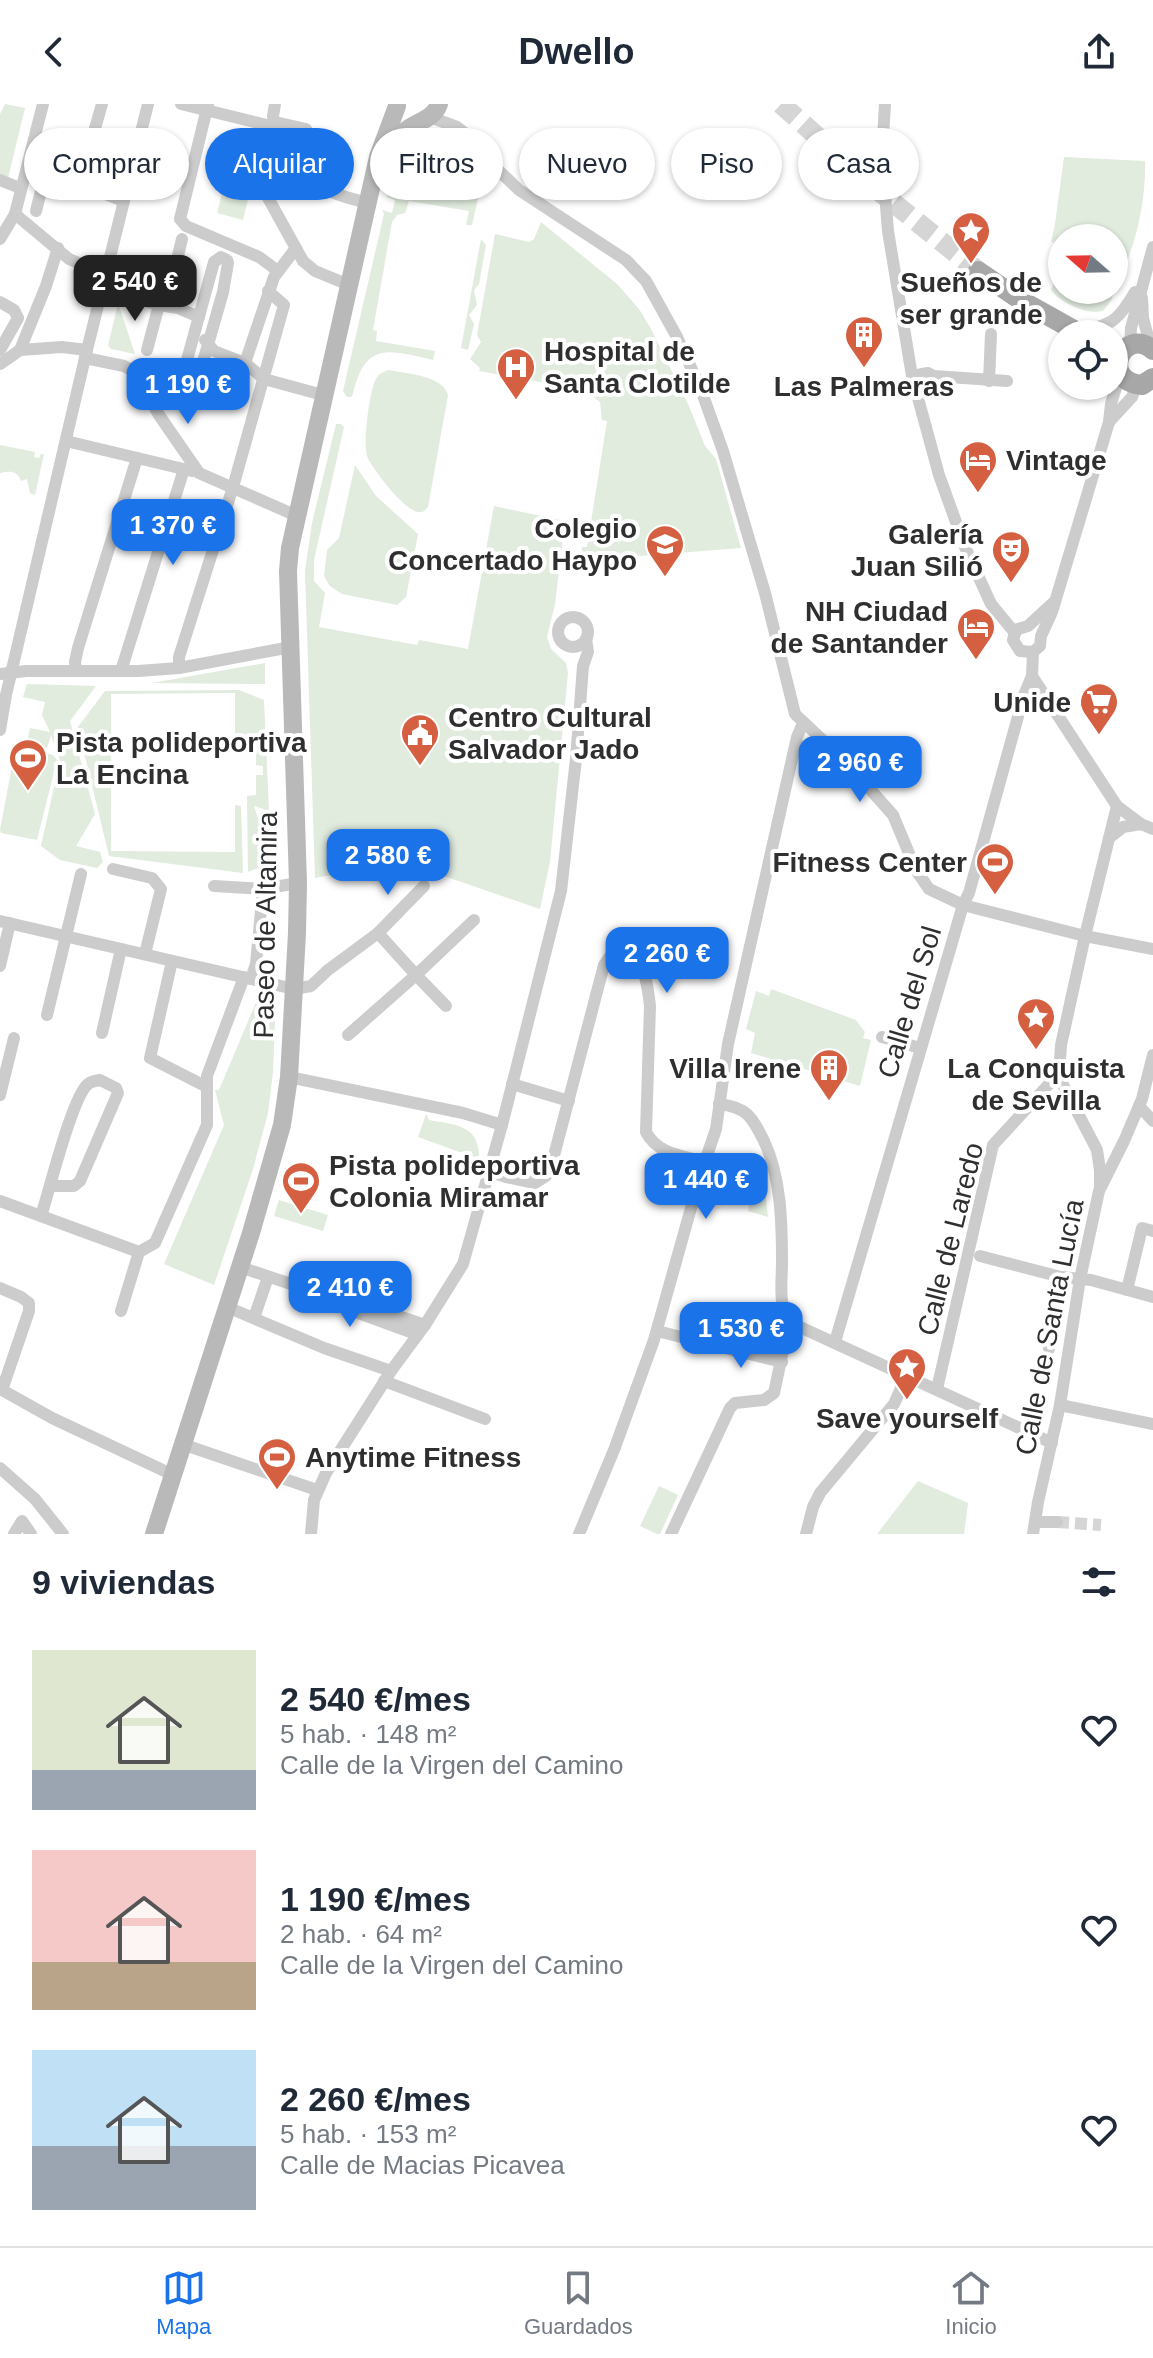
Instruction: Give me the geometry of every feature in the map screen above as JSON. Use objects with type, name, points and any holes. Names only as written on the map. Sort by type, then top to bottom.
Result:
[{"type":"main road","points":[[397,105],[407,118],[431,114]]},
{"type":"main road","name":"Paseo de Altamira","points":[[389,128],[397,105]]},
{"type":"main road","name":"Paseo de Altamira","points":[[408,128],[431,114]]},
{"type":"main road","name":"Paseo de Altamira","points":[[154,1534],[279,1139],[289,1077],[298,883],[288,571],[290,548],[370,193]]},
{"type":"main road","points":[[978,271],[1022,301],[1058,320]]},
{"type":"street","points":[[0,239],[15,214],[43,104]]},
{"type":"street","points":[[95,128],[102,104]]},
{"type":"street","points":[[0,730],[6,674],[148,104]]},
{"type":"street","points":[[181,104],[306,129],[325,187],[332,193],[367,203]]},
{"type":"street","points":[[275,104],[275,124],[261,179],[262,187],[303,261],[315,271],[349,285]]},
{"type":"street","points":[[885,104],[882,156],[888,231],[912,376],[939,475],[965,547],[991,604],[1015,633]]},
{"type":"street","points":[[207,108],[180,219],[186,226],[259,257],[278,271]]},
{"type":"street","points":[[431,114],[471,138],[519,190],[626,260],[646,281],[677,337],[718,436],[765,593],[795,714],[845,761],[893,815],[916,870],[929,889],[963,905],[1085,936],[1153,949]]},
{"type":"street","points":[[0,180],[20,188]]},
{"type":"street","points":[[36,211],[39,200]]},
{"type":"street","points":[[15,214],[69,259],[106,272]]},
{"type":"street","points":[[147,350],[182,239]]},
{"type":"street","points":[[1055,601],[1028,626],[1015,633],[1013,640],[1020,651],[1033,652],[1040,646],[1041,636],[1055,601],[1109,422],[1111,404],[1134,364],[1131,328],[1153,247]]},
{"type":"street","points":[[20,350],[58,248]]},
{"type":"street","points":[[245,363],[268,291],[278,271],[296,248]]},
{"type":"street","points":[[221,257],[228,263],[228,270],[208,344],[197,383],[187,385],[182,378],[214,262],[221,257]]},
{"type":"street","points":[[1113,320],[1121,316],[1143,278]]},
{"type":"street","points":[[1109,422],[1132,397],[1134,364],[1143,318],[1143,278]]},
{"type":"street","points":[[103,288],[185,310],[214,351],[245,363],[264,379],[323,395]]},
{"type":"street","points":[[179,668],[179,657],[233,487],[284,305],[268,291]]},
{"type":"street","points":[[0,302],[14,310],[18,318],[0,350]]},
{"type":"street","points":[[989,381],[991,334]]},
{"type":"street","points":[[0,364],[20,350],[62,347],[135,372],[159,415],[199,473]]},
{"type":"street","points":[[912,376],[928,373],[1007,381]]},
{"type":"street","points":[[66,441],[199,473],[297,516]]},
{"type":"street","points":[[76,671],[78,648],[137,458]]},
{"type":"street","points":[[121,671],[184,469]]},
{"type":"street","points":[[311,1534],[317,1490],[387,1376],[463,1264],[561,891],[583,666],[588,652],[587,629],[582,620],[567,618],[560,625],[558,635],[563,643],[571,647],[583,666]]},
{"type":"street","points":[[1028,626],[1041,636]]},
{"type":"street","points":[[571,647],[580,645],[586,639]]},
{"type":"street","points":[[6,674],[179,668],[291,647]]},
{"type":"street","name":"Calle del Sol","points":[[835,1342],[1032,676],[1033,652]]},
{"type":"street","points":[[1032,676],[1117,806],[1147,827]]},
{"type":"street","points":[[579,1534],[614,1450],[657,1331],[716,1129],[728,1044],[797,737],[803,723]]},
{"type":"street","points":[[1099,1191],[1097,1150],[1059,1077],[1061,1045],[1117,806]]},
{"type":"street","points":[[1109,838],[1123,827],[1147,827]]},
{"type":"street","points":[[113,869],[152,878],[161,889],[145,954]]},
{"type":"street","points":[[47,1015],[81,874]]},
{"type":"street","points":[[214,886],[263,889],[298,883]]},
{"type":"street","points":[[0,966],[5,922],[294,989],[311,986],[378,933],[424,886]]},
{"type":"street","points":[[121,1311],[139,1252],[155,1243],[207,1125],[207,1076],[256,964],[263,889]]},
{"type":"street","points":[[348,1035],[474,920]]},
{"type":"street","points":[[378,933],[446,1006]]},
{"type":"street","points":[[102,1033],[121,949]]},
{"type":"street","points":[[489,1171],[535,1183],[546,1176],[551,1167],[606,960],[617,954],[629,955],[640,964],[647,987],[650,1006],[646,1132],[659,1147],[705,1162]]},
{"type":"street","points":[[172,961],[150,1058],[205,1086]]},
{"type":"street","points":[[882,1037],[920,1048]]},
{"type":"street","points":[[0,1095],[14,1038]]},
{"type":"street","name":"Calle de Santa Lucía","points":[[1057,1522],[1034,1528],[1060,1405],[1080,1279],[1099,1191],[1145,1102],[1153,1055]]},
{"type":"street","points":[[289,1077],[463,1113],[502,1125]]},
{"type":"street","name":"Calle de Laredo","points":[[937,1389],[993,1145],[1059,1077]]},
{"type":"street","points":[[41,1216],[67,1128],[86,1085],[100,1080],[116,1088],[118,1093],[80,1181],[74,1186],[50,1186]]},
{"type":"street","points":[[512,1084],[569,1101]]},
{"type":"street","points":[[1145,1102],[1153,1121]]},
{"type":"street","points":[[671,1534],[730,1408],[735,1403],[764,1400],[774,1393],[789,1322],[781,1304],[780,1223],[773,1163],[753,1119],[734,1106],[719,1104]]},
{"type":"street","points":[[1097,1150],[1124,1141]]},
{"type":"street","points":[[0,1201],[139,1252]]},
{"type":"street","points":[[1127,1290],[1142,1228],[1153,1231]]},
{"type":"street","points":[[980,1256],[1153,1297]]},
{"type":"street","points":[[240,1267],[303,1288],[315,1288],[420,1330]]},
{"type":"street","points":[[254,1318],[268,1277]]},
{"type":"street","name":"Calle de Santa Lucía","points":[[1049,1349],[1061,1277]]},
{"type":"street","points":[[0,1288],[29,1303],[2,1390],[52,1418],[171,1474]]},
{"type":"street","points":[[227,1307],[485,1419]]},
{"type":"street","points":[[789,1322],[1052,1443]]},
{"type":"street","points":[[657,1331],[782,1362]]},
{"type":"street","points":[[806,1534],[820,1493],[894,1404],[907,1375]]},
{"type":"street","points":[[1060,1405],[1153,1424]]},
{"type":"street","points":[[182,1444],[317,1490]]},
{"type":"street","points":[[0,1468],[35,1499],[63,1534]]},
{"type":"street","points":[[14,1534],[22,1521],[31,1534]]},
{"type":"shaded area","points":[[5,104],[25,108],[8,178],[0,175],[0,114]]},
{"type":"shaded area","points":[[1064,157],[1145,161],[1143,199],[1128,258],[1128,224],[1055,224]]},
{"type":"shaded area","points":[[220,200],[248,200],[243,220],[217,213]]},
{"type":"shaded area","points":[[395,200],[478,200],[472,225],[466,225],[469,211],[409,201],[405,213],[397,215],[392,222],[373,330],[377,331],[376,341],[435,351],[433,360],[392,352],[381,353],[364,365],[353,394],[347,397],[343,391],[384,214],[382,210],[392,213]]},
{"type":"shaded area","points":[[541,222],[617,284],[639,309],[689,406],[705,446],[716,459],[741,548],[581,563],[582,547],[587,547],[607,421],[602,420],[600,402],[585,390],[479,371],[480,368],[470,359],[481,342],[477,335],[495,234],[529,242],[534,239]]},
{"type":"shaded area","points":[[481,239],[486,245],[479,284],[474,290],[477,305],[469,315],[474,324],[468,350],[461,348]]},
{"type":"shaded area","points":[[118,303],[135,354],[108,346]]},
{"type":"shaded area","points":[[1069,304],[1108,304],[1103,311],[1096,312]]},
{"type":"shaded area","points":[[389,370],[431,379],[439,383],[448,395],[428,507],[422,512],[412,510],[397,497],[367,456],[366,430],[373,388],[379,375]]},
{"type":"shaded area","points":[[336,424],[344,427],[314,560],[314,581],[325,593],[319,627],[417,645],[419,640],[468,649],[494,506],[565,521],[555,604],[547,637],[551,649],[566,663],[568,673],[550,862],[540,909],[403,862],[315,878],[305,571],[312,523]]},
{"type":"shaded area","points":[[0,445],[35,452],[34,457],[44,454],[35,495],[30,493],[27,479],[21,481],[13,472],[0,473]]},
{"type":"shaded area","points":[[355,465],[376,496],[418,534],[406,597],[397,605],[342,594],[330,586],[324,576],[327,550],[339,538]]},
{"type":"shaded area","points":[[265,663],[265,684],[152,683]]},
{"type":"shaded area","points":[[27,684],[96,686],[70,721],[95,814],[76,846],[100,852],[103,862],[97,868],[60,860],[41,846],[60,760],[51,735],[47,748],[27,743],[30,728],[50,732],[42,715],[45,702],[23,697]]},
{"type":"shaded area","points":[[239,690],[264,700],[269,811],[254,806],[271,860],[271,875],[258,868],[248,872],[247,796],[256,795],[256,775],[263,775],[263,766],[256,765],[256,750],[235,750],[235,693],[111,694],[111,851],[235,852],[235,805],[241,806],[243,873],[109,856],[78,727],[105,691]]},
{"type":"shaded area","name":"Pista polideportiva La Encina","points":[[19,747],[53,755],[57,760],[37,840],[1,833],[0,830],[15,750]]},
{"type":"shaded area","points":[[771,989],[856,1020],[865,1032],[863,1038],[871,1040],[860,1086],[751,1053],[755,1033],[746,1029],[756,991],[769,996]]},
{"type":"shaded area","points":[[260,993],[276,998],[268,1113],[253,1169],[214,1285],[164,1264],[224,1125],[215,1090],[219,1090]]},
{"type":"shaded area","points":[[426,1114],[429,1120],[457,1126],[471,1133],[476,1139],[479,1159],[418,1137]]},
{"type":"shaded area","points":[[757,1155],[763,1170],[768,1217],[748,1211]]},
{"type":"shaded area","name":"Pista polideportiva Colonia Miramar","points":[[279,1200],[328,1215],[323,1231],[274,1216]]},
{"type":"shaded area","points":[[918,1481],[968,1503],[964,1534],[877,1534]]},
{"type":"shaded area","points":[[659,1486],[678,1495],[660,1534],[657,1534],[640,1526]]},
{"type":"tunnel","points":[[781,104],[870,184],[978,271]]},
{"type":"tunnel","points":[[1057,1522],[1101,1525]]},
{"type":"place","name":"Sueños de ser grande","points":[[971,265]]},
{"type":"place","name":"Las Palmeras","points":[[864,369]]},
{"type":"place","name":"Hospital de Santa Clotilde","points":[[516,401]]},
{"type":"place","name":"Vintage","points":[[978,494]]},
{"type":"place","name":"Colegio Concertado Haypo","points":[[665,578]]},
{"type":"place","name":"Galería Juan Silió","points":[[1011,584]]},
{"type":"place","name":"NH Ciudad de Santander","points":[[976,661]]},
{"type":"place","name":"Unide","points":[[1099,736]]},
{"type":"place","name":"Centro Cultural Salvador Jado","points":[[420,767]]},
{"type":"place","name":"Pista polideportiva La Encina","points":[[28,792]]},
{"type":"place","name":"Fitness Center","points":[[995,896]]},
{"type":"place","name":"La Conquista de Sevilla","points":[[1036,1051]]},
{"type":"place","name":"Villa Irene","points":[[829,1102]]},
{"type":"place","name":"Pista polideportiva Colonia Miramar","points":[[301,1215]]},
{"type":"place","name":"Save yourself","points":[[907,1401]]},
{"type":"place","name":"Anytime Fitness","points":[[277,1491]]}]
